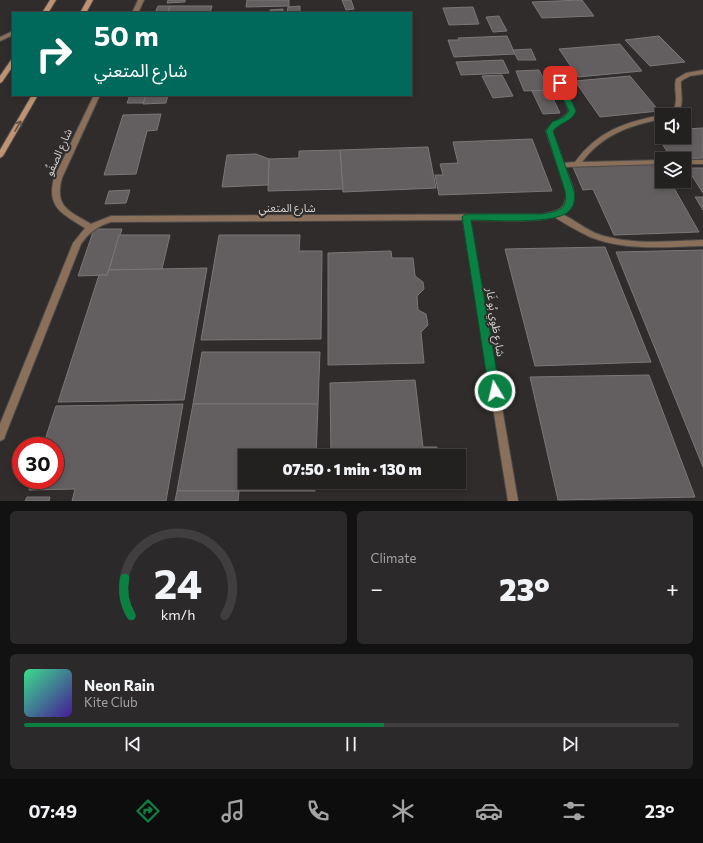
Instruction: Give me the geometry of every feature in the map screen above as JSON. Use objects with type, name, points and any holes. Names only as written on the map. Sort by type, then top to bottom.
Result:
[{"type":"main road","points":[[46,12],[53,0]]},
{"type":"main road","points":[[84,12],[90,0]]},
{"type":"main road","points":[[0,81],[12,63]]},
{"type":"main road","points":[[0,156],[34,96]]},
{"type":"street","points":[[135,12],[141,0]]},
{"type":"street","points":[[0,39],[12,33]]},
{"type":"street","points":[[678,108],[678,80],[688,74],[703,72]]},
{"type":"street","points":[[560,83],[572,111],[571,115],[567,119],[555,124],[549,131],[570,191],[571,201],[566,210],[557,215],[572,226],[590,235],[610,241],[631,245],[703,244]]},
{"type":"street","name":"شارع الصفُو","points":[[90,227],[64,211],[54,196],[58,178],[97,96]]},
{"type":"street","points":[[578,164],[592,146],[615,130],[630,124],[655,119]]},
{"type":"street","points":[[560,165],[655,162]]},
{"type":"street","points":[[691,162],[703,162]]},
{"type":"street","name":"شارع المتعني","points":[[0,436],[77,243],[83,233],[90,227],[111,219],[542,217],[557,215]]},
{"type":"street","name":"شارع طَوِي بُو غَار","points":[[466,217],[513,501]]},
{"type":"building","points":[[168,0],[185,0],[185,2],[167,3]]},
{"type":"building","points":[[247,0],[289,0],[289,6],[246,7]]},
{"type":"building","points":[[342,0],[351,0],[354,9],[346,10]]},
{"type":"building","points":[[582,0],[594,16],[542,18],[532,2]]},
{"type":"building","points":[[158,6],[170,6],[168,12],[155,12]]},
{"type":"building","points":[[170,6],[212,6],[210,12],[168,12]]},
{"type":"building","points":[[300,6],[300,12],[287,12],[288,7]]},
{"type":"building","points":[[473,7],[479,24],[449,25],[443,8]]},
{"type":"building","points":[[283,9],[283,12],[270,12],[270,10]]},
{"type":"building","points":[[499,16],[507,31],[493,32],[486,17]]},
{"type":"building","points":[[507,36],[515,54],[454,57],[448,40],[459,40],[458,38]]},
{"type":"building","points":[[659,36],[685,62],[650,66],[625,40]]},
{"type":"building","points":[[620,44],[642,71],[578,77],[559,49]]},
{"type":"building","points":[[531,49],[536,60],[518,60],[513,50]]},
{"type":"building","points":[[503,60],[509,73],[461,75],[456,62]]},
{"type":"building","points":[[539,70],[549,90],[524,91],[516,71]]},
{"type":"building","points":[[502,75],[513,96],[493,98],[482,76]]},
{"type":"building","points":[[630,76],[657,108],[655,108],[655,111],[600,117],[575,81]]},
{"type":"building","points":[[549,90],[560,113],[543,114],[532,91]]},
{"type":"building","points":[[130,96],[146,96],[144,103],[127,103]]},
{"type":"building","points":[[146,96],[168,96],[166,103],[143,104]]},
{"type":"building","points":[[161,114],[157,130],[147,131],[136,174],[104,175],[123,115]]},
{"type":"building","points":[[703,128],[703,158],[691,158],[691,152],[668,152],[662,144],[691,144],[691,129]]},
{"type":"building","points":[[532,139],[552,191],[439,195],[435,175],[443,175],[440,164],[458,163],[453,142]]},
{"type":"building","points":[[428,147],[436,188],[343,192],[340,150]]},
{"type":"building","points":[[340,150],[343,189],[268,191],[269,159],[299,158],[299,151]]},
{"type":"building","points":[[256,154],[269,159],[268,185],[222,187],[227,155]]},
{"type":"building","points":[[655,163],[655,188],[674,188],[699,232],[614,235],[593,189],[583,190],[573,167]]},
{"type":"building","points":[[691,168],[703,168],[703,193],[691,174]]},
{"type":"building","points":[[130,190],[126,203],[105,204],[109,191]]},
{"type":"building","points":[[695,197],[703,197],[703,210]]},
{"type":"building","points":[[94,229],[122,229],[107,275],[78,276]]},
{"type":"building","points":[[119,235],[170,235],[162,269],[109,270]]},
{"type":"building","points":[[219,235],[300,235],[299,251],[322,251],[321,339],[201,340]]},
{"type":"building","points":[[605,247],[651,362],[535,366],[505,249]]},
{"type":"building","points":[[703,250],[703,467],[616,252]]},
{"type":"building","points":[[391,251],[392,258],[413,258],[415,276],[423,282],[424,289],[417,296],[418,310],[426,314],[428,325],[421,332],[424,363],[328,365],[328,253]]},
{"type":"building","points":[[207,268],[184,400],[58,402],[99,275],[107,275],[109,270]]},
{"type":"building","points":[[202,352],[320,352],[318,404],[193,404]]},
{"type":"building","points":[[649,375],[695,497],[558,500],[530,377]]},
{"type":"building","points":[[415,380],[423,447],[437,447],[437,449],[331,449],[330,383]]},
{"type":"building","points":[[183,404],[166,501],[72,501],[75,489],[29,490],[64,489],[64,437],[46,437],[56,406]]},
{"type":"building","points":[[193,404],[318,404],[316,449],[238,449],[238,489],[315,489],[315,491],[177,491]]},
{"type":"building","points":[[177,491],[239,491],[238,501],[175,501]]},
{"type":"building","points":[[27,497],[50,497],[49,501],[25,501]]},
{"type":"route","points":[[495,391],[466,217],[542,217],[557,215],[566,210],[571,201],[570,191],[549,131],[555,124],[567,119],[571,115],[572,111],[560,83]]}]
